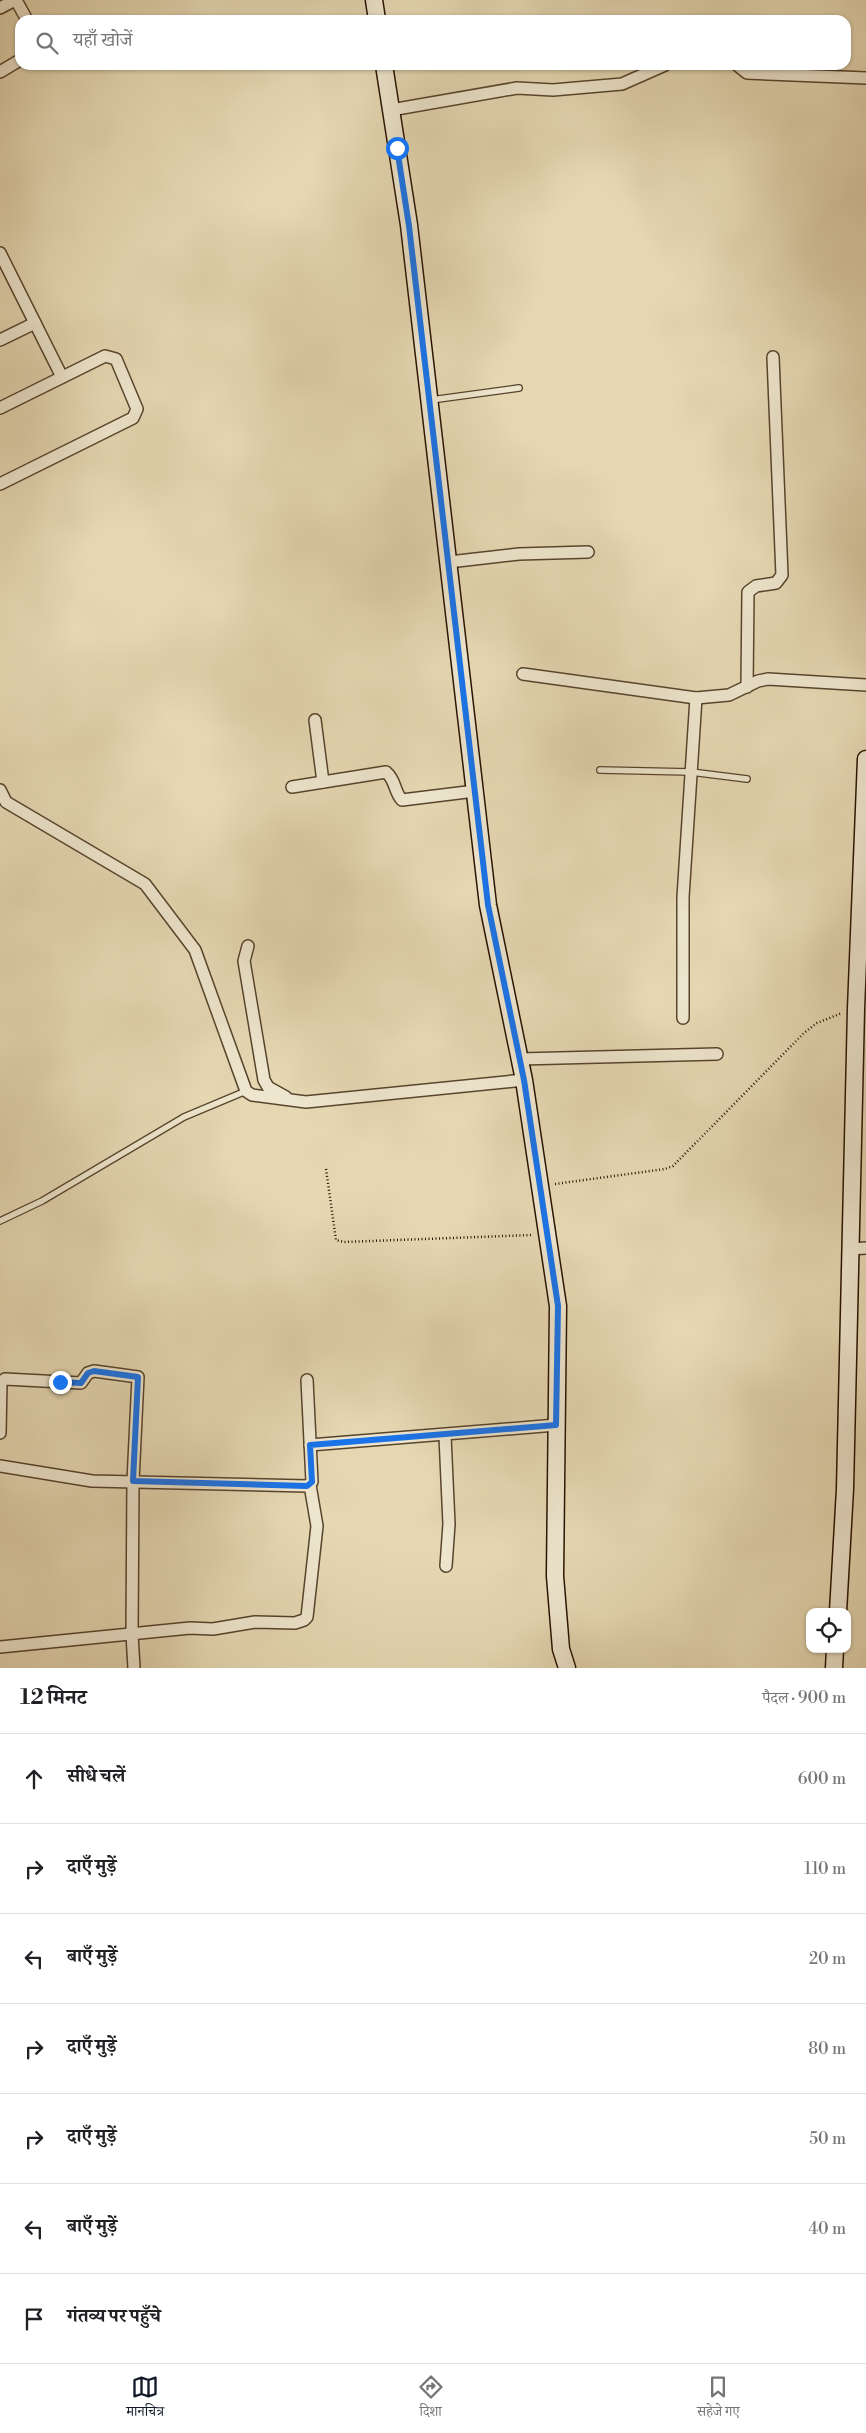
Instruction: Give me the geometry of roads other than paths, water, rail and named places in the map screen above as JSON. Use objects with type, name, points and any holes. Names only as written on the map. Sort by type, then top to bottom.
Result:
[{"type":"street","points":[[0,8],[15,0],[24,15]]},
{"type":"street","points":[[374,0],[376,15]]},
{"type":"street","points":[[0,72],[15,63]]},
{"type":"street","points":[[385,70],[409,226],[488,905],[524,1080],[558,1306],[556,1576],[561,1649],[566,1668]]},
{"type":"street","points":[[391,110],[517,88],[553,90],[622,84],[654,70]]},
{"type":"street","points":[[743,70],[747,73],[866,78]]},
{"type":"street","points":[[0,253],[4,272],[35,323],[62,377]]},
{"type":"street","points":[[0,340],[35,323]]},
{"type":"street","points":[[0,408],[105,356],[111,356],[116,359],[137,409],[133,418],[0,484]]},
{"type":"street","points":[[747,687],[748,592],[756,586],[776,583],[782,575],[773,357]]},
{"type":"street","points":[[449,562],[519,554],[588,552]]},
{"type":"street","points":[[523,674],[696,698],[728,695],[768,679],[866,685]]},
{"type":"street","points":[[683,1018],[683,897],[696,698]]},
{"type":"street","points":[[315,720],[323,782]]},
{"type":"street","points":[[838,1608],[858,1249],[859,1014],[866,758]]},
{"type":"street","points":[[292,787],[386,772],[392,777],[398,796],[402,800],[475,791]]},
{"type":"street","points":[[0,790],[6,802],[145,884],[195,950],[246,1091],[252,1095],[306,1102],[524,1080]]},
{"type":"street","points":[[248,946],[244,961],[264,1080],[268,1087],[292,1100]]},
{"type":"street","points":[[520,1059],[716,1054]]},
{"type":"street","points":[[0,1433],[1,1382],[5,1379],[78,1383],[84,1381],[90,1371],[135,1375],[139,1380],[133,1481],[132,1634],[134,1668]]},
{"type":"street","points":[[0,1647],[190,1628],[214,1630],[255,1622],[295,1623],[304,1620],[307,1616],[317,1534],[310,1485],[312,1482],[307,1380]]},
{"type":"street","points":[[310,1445],[445,1436],[556,1425]]},
{"type":"street","points":[[445,1436],[449,1524],[446,1566]]},
{"type":"street","points":[[0,1466],[92,1481],[310,1485]]},
{"type":"street","points":[[834,1668],[836,1653]]},
{"type":"lane","points":[[429,400],[519,388]]},
{"type":"lane","points":[[600,770],[691,772],[748,779]]},
{"type":"lane","points":[[0,1221],[42,1202],[184,1116],[246,1091]]}]
